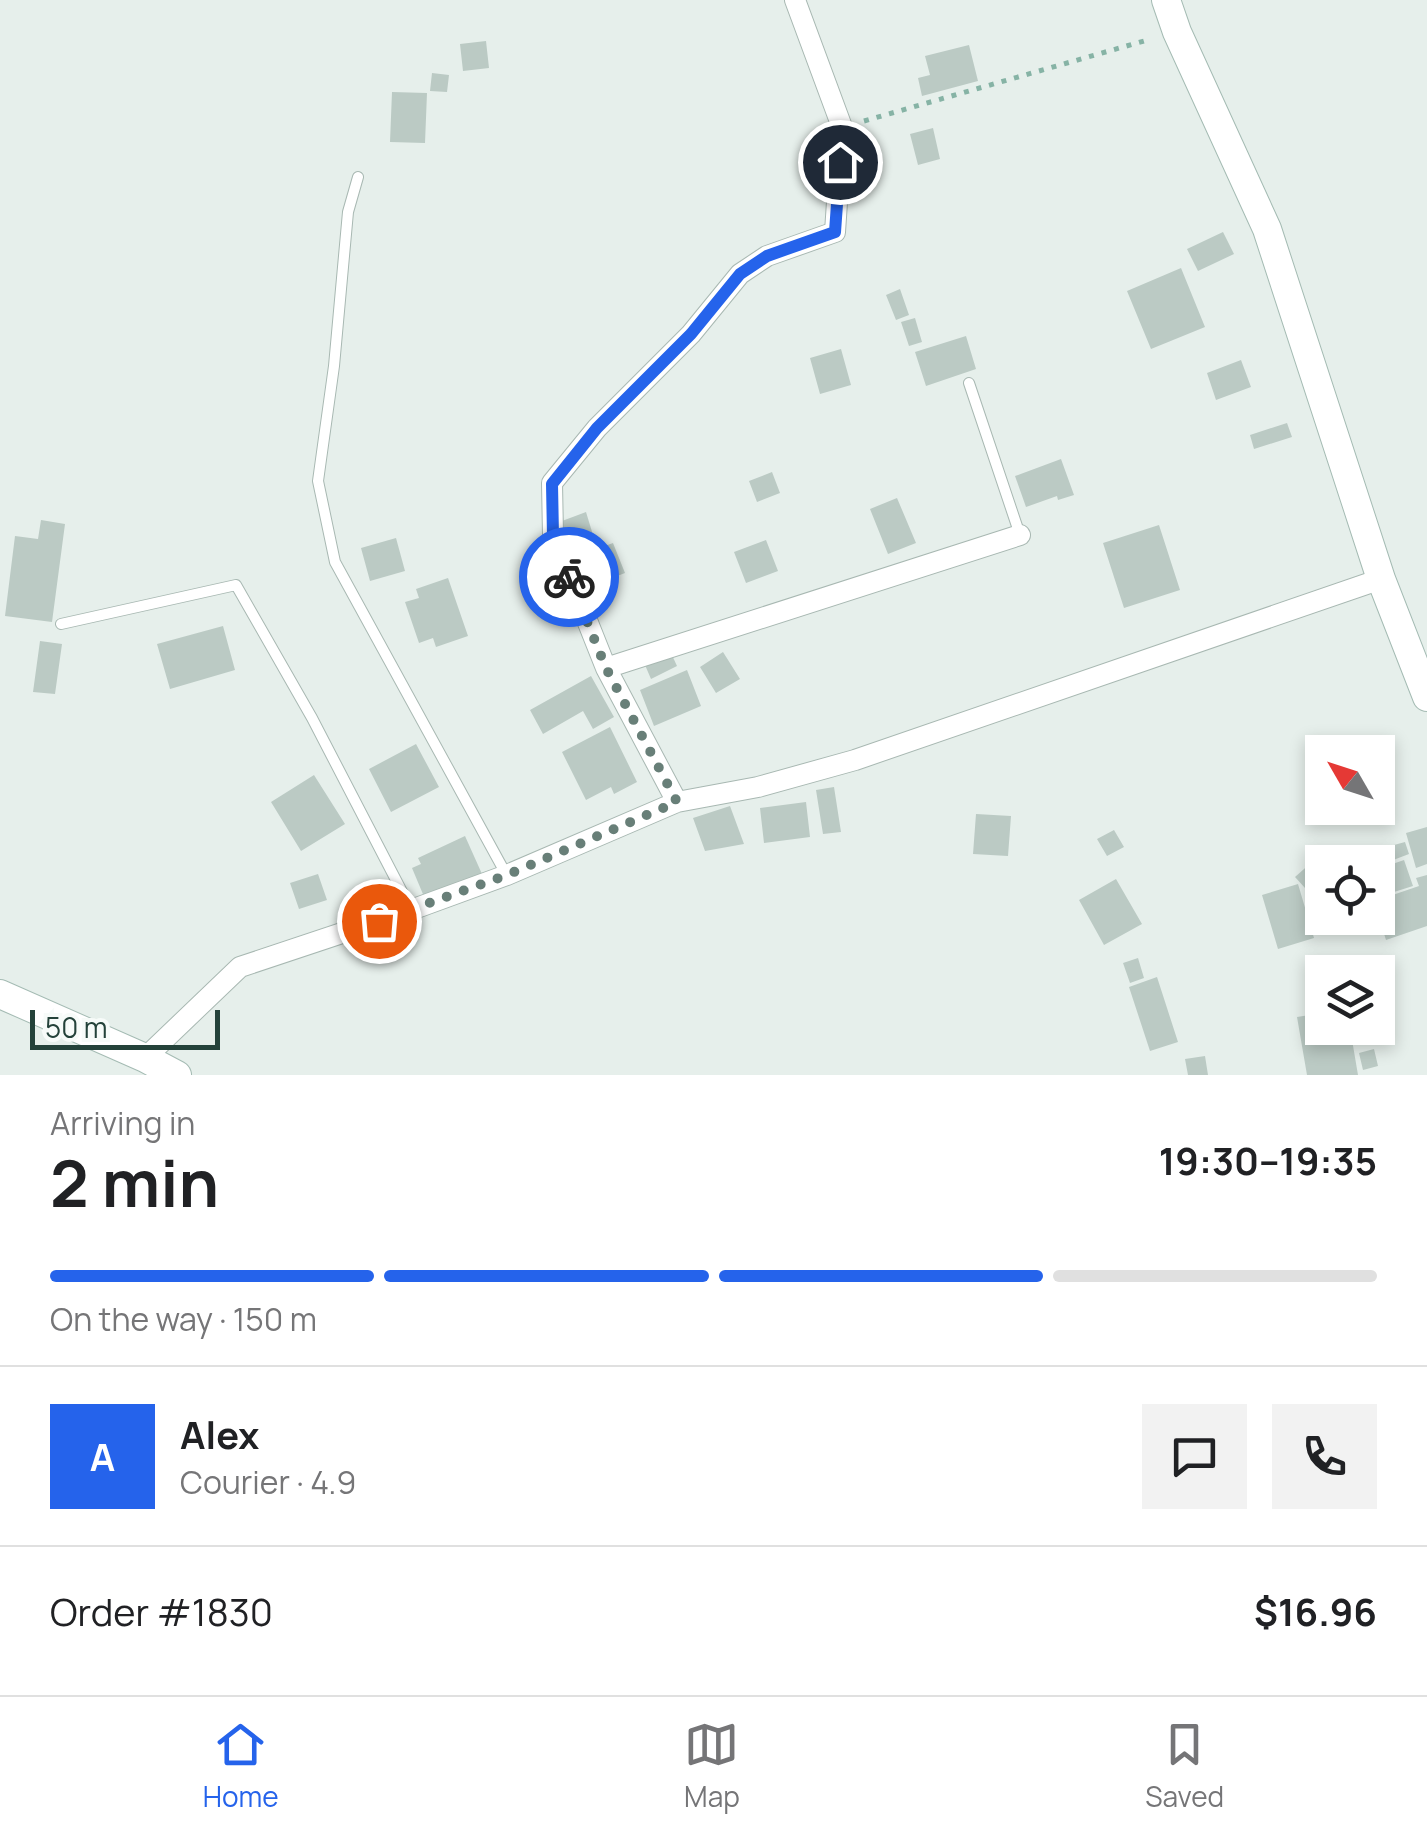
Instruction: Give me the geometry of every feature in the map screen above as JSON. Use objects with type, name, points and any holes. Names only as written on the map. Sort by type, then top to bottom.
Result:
[{"type":"street","points":[[677,802],[606,668],[553,536],[552,484],[597,428],[691,334],[740,274],[767,256],[835,232],[842,127],[795,0]]},
{"type":"street","points":[[1166,0],[1266,230],[1381,579],[1427,697]]},
{"type":"street","points":[[606,668],[1020,536]]},
{"type":"street","points":[[144,1058],[240,967],[507,875],[677,802],[758,787],[856,760],[1381,579]]},
{"type":"street","points":[[0,994],[177,1075]]},
{"type":"lane","points":[[358,178],[348,212],[334,366],[318,481],[335,562],[507,875]]},
{"type":"lane","points":[[969,382],[1020,536]]},
{"type":"lane","points":[[61,624],[236,584],[312,718],[411,910]]},
{"type":"path","points":[[842,127],[1177,32]]},
{"type":"building","points":[[486,41],[489,68],[463,71],[460,44]]},
{"type":"building","points":[[969,45],[978,81],[922,96],[918,78],[930,75],[925,56]]},
{"type":"building","points":[[432,73],[449,75],[447,92],[430,91]]},
{"type":"building","points":[[392,92],[427,93],[425,143],[390,142]]},
{"type":"building","points":[[933,128],[940,159],[918,165],[910,134]]},
{"type":"building","points":[[1223,232],[1234,254],[1198,271],[1187,249]]},
{"type":"building","points":[[1181,268],[1205,327],[1151,349],[1127,291]]},
{"type":"building","points":[[900,289],[909,315],[896,320],[886,295]]},
{"type":"building","points":[[915,318],[922,342],[909,346],[901,322]]},
{"type":"building","points":[[966,336],[976,369],[926,386],[915,352]]},
{"type":"building","points":[[841,349],[851,385],[820,394],[810,358]]},
{"type":"building","points":[[1241,360],[1251,387],[1216,400],[1207,373]]},
{"type":"building","points":[[1287,423],[1292,437],[1254,449],[1250,435]]},
{"type":"building","points":[[1061,459],[1074,495],[1058,500],[1057,496],[1026,507],[1015,476]]},
{"type":"building","points":[[772,472],[780,493],[757,502],[749,481]]},
{"type":"building","points":[[897,498],[916,543],[888,554],[870,509]]},
{"type":"building","points":[[586,512],[593,535],[569,543],[562,521]]},
{"type":"building","points":[[41,520],[65,524],[52,622],[5,616],[15,536],[38,539]]},
{"type":"building","points":[[1159,525],[1180,590],[1124,608],[1103,543]]},
{"type":"building","points":[[396,538],[405,571],[370,581],[361,548]]},
{"type":"building","points":[[766,540],[778,571],[746,583],[734,552]]},
{"type":"building","points":[[613,543],[625,573],[581,590],[570,559]]},
{"type":"building","points":[[448,578],[468,636],[436,647],[433,638],[419,643],[405,602],[419,598],[416,589]]},
{"type":"building","points":[[223,626],[235,670],[170,689],[157,644]]},
{"type":"building","points":[[40,641],[62,644],[55,694],[33,692]]},
{"type":"building","points":[[723,652],[740,679],[716,693],[700,667]]},
{"type":"building","points":[[671,653],[677,666],[651,679],[645,665]]},
{"type":"building","points":[[687,670],[701,706],[654,726],[640,690]]},
{"type":"building","points":[[591,676],[614,717],[593,729],[583,711],[543,734],[530,710]]},
{"type":"building","points":[[610,727],[637,782],[614,794],[611,787],[586,800],[562,752]]},
{"type":"building","points":[[416,744],[439,787],[391,812],[369,769]]},
{"type":"building","points":[[314,775],[345,824],[301,851],[271,802]]},
{"type":"building","points":[[834,787],[841,832],[823,834],[816,790]]},
{"type":"building","points":[[806,802],[810,837],[764,843],[760,808]]},
{"type":"building","points":[[730,806],[744,844],[705,851],[693,818]]},
{"type":"building","points":[[976,814],[1011,816],[1008,856],[973,854]]},
{"type":"building","points":[[1427,827],[1427,864],[1416,868],[1406,833]]},
{"type":"building","points":[[1114,830],[1124,847],[1107,856],[1097,839]]},
{"type":"building","points":[[465,836],[482,874],[425,899],[412,868],[421,864],[418,858]]},
{"type":"building","points":[[1405,842],[1409,854],[1395,859],[1394,845]]},
{"type":"building","points":[[1404,860],[1413,886],[1395,892],[1395,863]]},
{"type":"building","points":[[1305,868],[1305,888],[1295,877]]},
{"type":"building","points":[[318,874],[327,900],[299,909],[290,883]]},
{"type":"building","points":[[1427,875],[1427,926],[1386,940],[1384,935],[1395,935],[1395,894],[1419,886],[1416,878]]},
{"type":"building","points":[[1116,879],[1142,924],[1104,945],[1079,900]]},
{"type":"building","points":[[1298,884],[1305,908],[1305,935],[1314,938],[1278,949],[1262,895]]},
{"type":"building","points":[[1138,958],[1144,978],[1130,983],[1123,963]]},
{"type":"building","points":[[1157,977],[1178,1042],[1150,1051],[1129,987]]},
{"type":"building","points":[[1305,1016],[1305,1045],[1353,1045],[1358,1075],[1307,1075],[1297,1017]]},
{"type":"building","points":[[1374,1049],[1378,1066],[1363,1070],[1359,1053]]},
{"type":"building","points":[[1205,1056],[1208,1075],[1188,1075],[1185,1059]]},
{"type":"way so far","points":[[379,921],[507,875],[677,802],[606,668],[569,577]]},
{"type":"route","points":[[569,577],[553,536],[552,484],[597,428],[691,334],[740,274],[767,256],[835,232],[840,162]]}]
